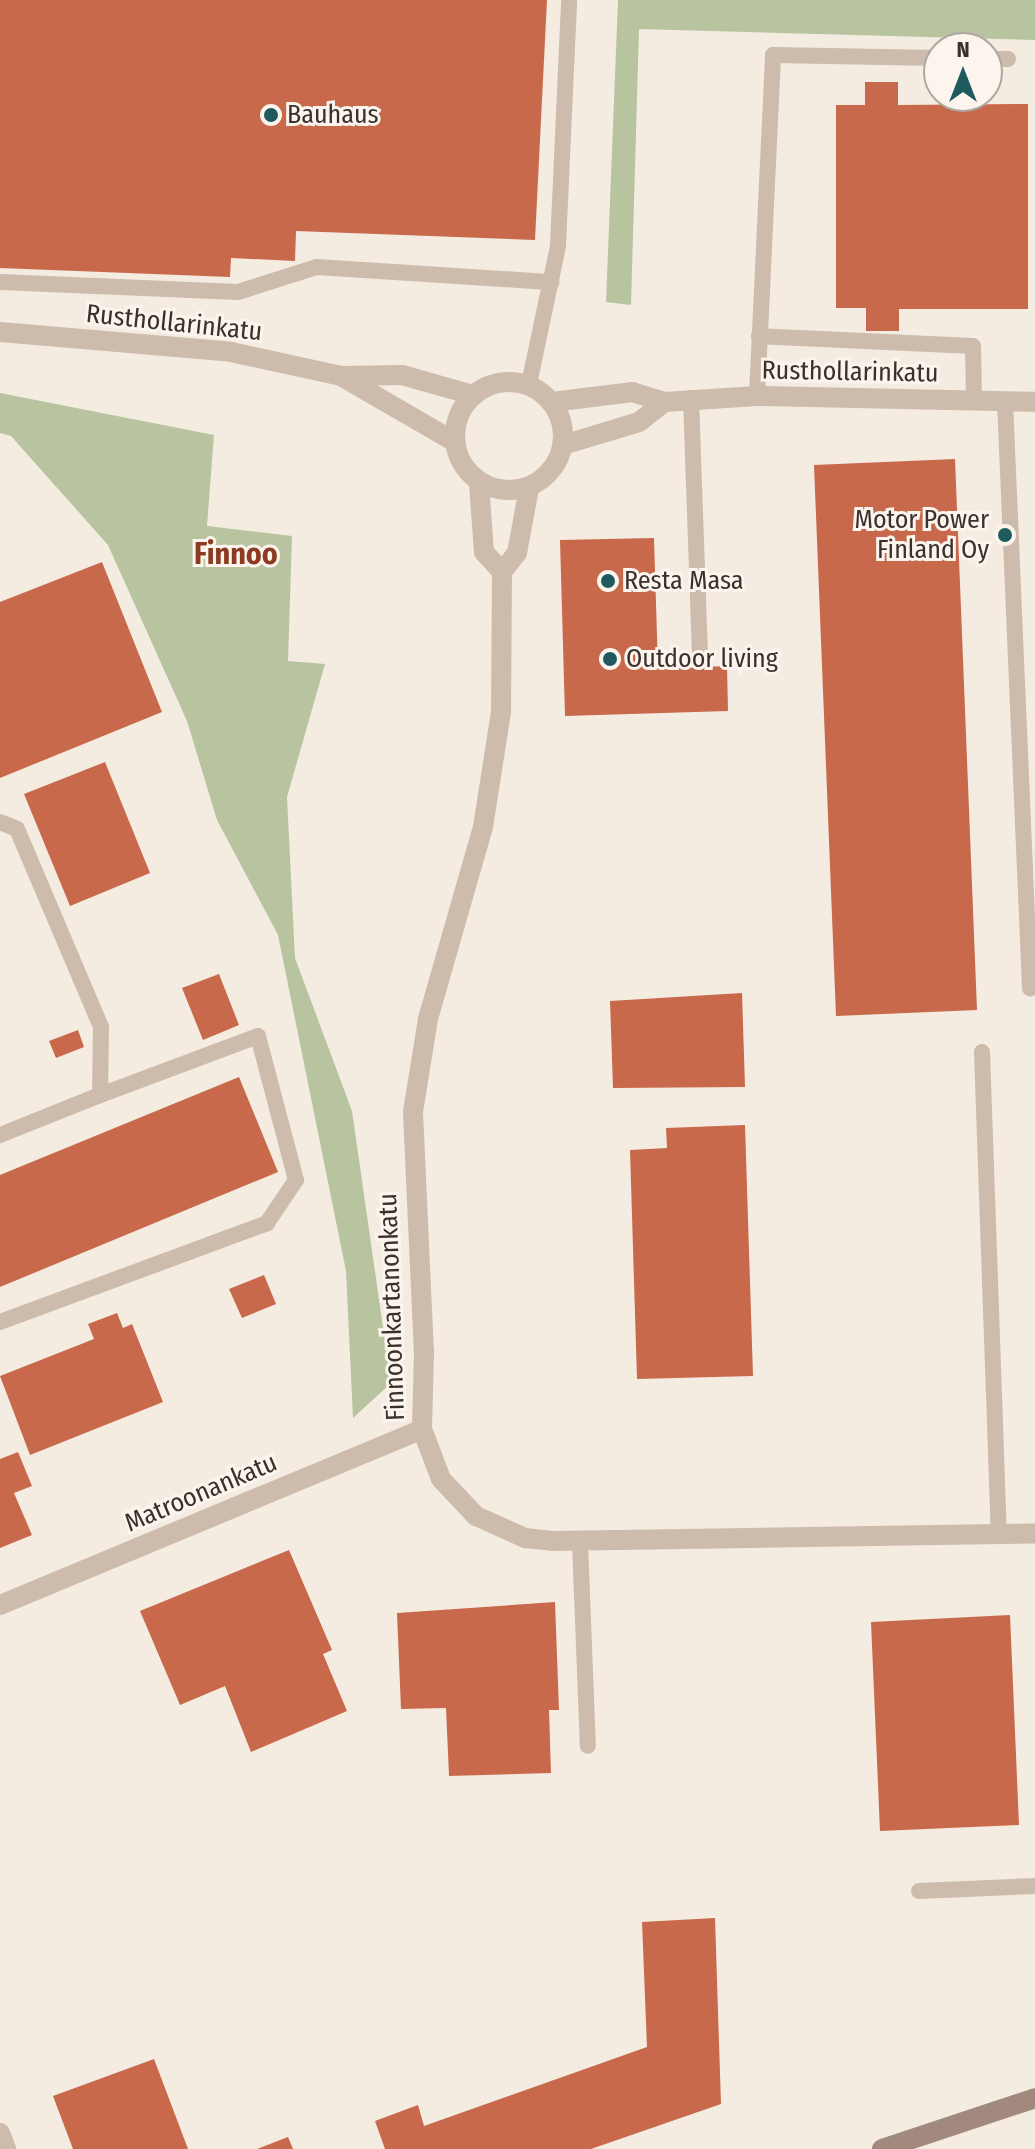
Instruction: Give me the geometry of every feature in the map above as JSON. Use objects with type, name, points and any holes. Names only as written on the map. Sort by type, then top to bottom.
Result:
[{"type":"main road","points":[[882,2149],[1035,2098]]},
{"type":"street","name":"Rusthollarinkatu","points":[[0,332],[231,352],[341,376],[402,375],[473,395]]},
{"type":"street","name":"Rusthollarinkatu","points":[[341,376],[455,442]]},
{"type":"street","points":[[503,382],[529,384],[552,402],[560,416],[563,445],[551,471],[529,488],[505,490],[479,483],[462,463],[455,442],[459,417],[473,395],[503,382]]},
{"type":"street","name":"Rusthollarinkatu","points":[[552,402],[632,392],[665,402],[757,396],[1035,402]]},
{"type":"street","name":"Rusthollarinkatu","points":[[563,445],[639,422],[665,402]]},
{"type":"street","name":"Finnoonkartanonkatu","points":[[479,483],[484,552],[502,572]]},
{"type":"street","name":"Finnoonkartanonkatu","points":[[529,488],[517,553],[502,572],[502,698],[483,827],[428,1019],[413,1112],[424,1352],[422,1429],[441,1479],[476,1516],[525,1538],[580,1542],[1035,1533]]},
{"type":"street","name":"Matroonankatu","points":[[0,1605],[422,1429]]},
{"type":"street","points":[[0,2133],[6,2149]]},
{"type":"lane","points":[[529,384],[552,282],[569,0]]},
{"type":"lane","points":[[757,396],[773,55],[923,58]]},
{"type":"lane","points":[[1003,59],[1008,59]]},
{"type":"lane","points":[[0,282],[238,292],[317,267],[552,282]]},
{"type":"lane","points":[[759,336],[973,346],[974,400]]},
{"type":"lane","points":[[691,398],[700,652]]},
{"type":"lane","points":[[1005,401],[1030,988]]},
{"type":"lane","points":[[0,822],[17,829],[101,1027],[100,1095]]},
{"type":"lane","points":[[0,1135],[258,1036],[296,1180],[267,1223],[0,1322]]},
{"type":"lane","points":[[982,1052],[999,1534]]},
{"type":"lane","points":[[580,1542],[588,1746]]},
{"type":"lane","points":[[919,1891],[1035,1886]]},
{"type":"green space","points":[[618,0],[1035,0],[1035,40],[1003,39],[1003,32],[923,32],[923,37],[639,29],[631,305],[606,302]]},
{"type":"green space","points":[[0,393],[214,435],[207,526],[292,536],[288,661],[325,664],[287,797],[295,958],[352,1111],[391,1383],[353,1418],[346,1271],[278,935],[217,820],[187,721],[108,545],[11,436],[0,433]]},
{"type":"building","name":"Bauhaus","points":[[0,0],[547,0],[535,240],[296,231],[295,261],[231,258],[230,277],[0,268]]},
{"type":"building","points":[[865,82],[898,82],[898,105],[923,105],[923,112],[1003,112],[1003,104],[1028,104],[1028,309],[899,309],[899,331],[866,331],[866,308],[836,308],[836,105],[865,105]]},
{"type":"building","points":[[955,459],[977,1010],[836,1016],[814,465]]},
{"type":"building","points":[[654,538],[658,669],[727,666],[728,711],[565,716],[560,540]]},
{"type":"building","points":[[102,562],[162,712],[0,778],[0,602]]},
{"type":"building","points":[[105,762],[150,873],[70,906],[24,794]]},
{"type":"building","points":[[219,974],[239,1025],[203,1040],[182,988]]},
{"type":"building","points":[[742,993],[745,1087],[613,1088],[610,1001]]},
{"type":"building","points":[[78,1030],[84,1047],[56,1058],[49,1041]]},
{"type":"building","points":[[239,1077],[278,1172],[0,1287],[0,1175]]},
{"type":"building","points":[[745,1125],[753,1376],[637,1379],[630,1150],[667,1148],[666,1128]]},
{"type":"building","points":[[264,1275],[276,1304],[242,1318],[229,1289]]},
{"type":"building","points":[[117,1313],[123,1328],[132,1324],[163,1402],[30,1455],[0,1376],[94,1339],[88,1324]]},
{"type":"building","points":[[18,1452],[32,1486],[14,1493],[32,1535],[0,1548],[0,1459]]},
{"type":"building","points":[[289,1550],[332,1650],[323,1654],[347,1711],[251,1752],[225,1686],[180,1705],[140,1611]]},
{"type":"building","points":[[555,1602],[559,1710],[549,1710],[551,1773],[449,1776],[446,1708],[401,1709],[397,1613]]},
{"type":"building","points":[[1010,1615],[1019,1825],[880,1831],[871,1622]]},
{"type":"building","points":[[715,1918],[721,2104],[591,2149],[385,2149],[375,2121],[418,2105],[424,2126],[647,2047],[642,1922]]},
{"type":"building","points":[[154,2059],[188,2149],[73,2149],[53,2096]]},
{"type":"building","points":[[288,2137],[293,2149],[257,2149]]},
{"type":"place","name":"Bauhaus","points":[[271,115]]},
{"type":"place","name":"Motor Power Finland Oy","points":[[1005,535]]},
{"type":"place","name":"Resta Masa","points":[[608,581]]},
{"type":"place","name":"Outdoor living","points":[[610,659]]},
{"type":"district","name":"Finnoo","points":[[236,554]]}]
